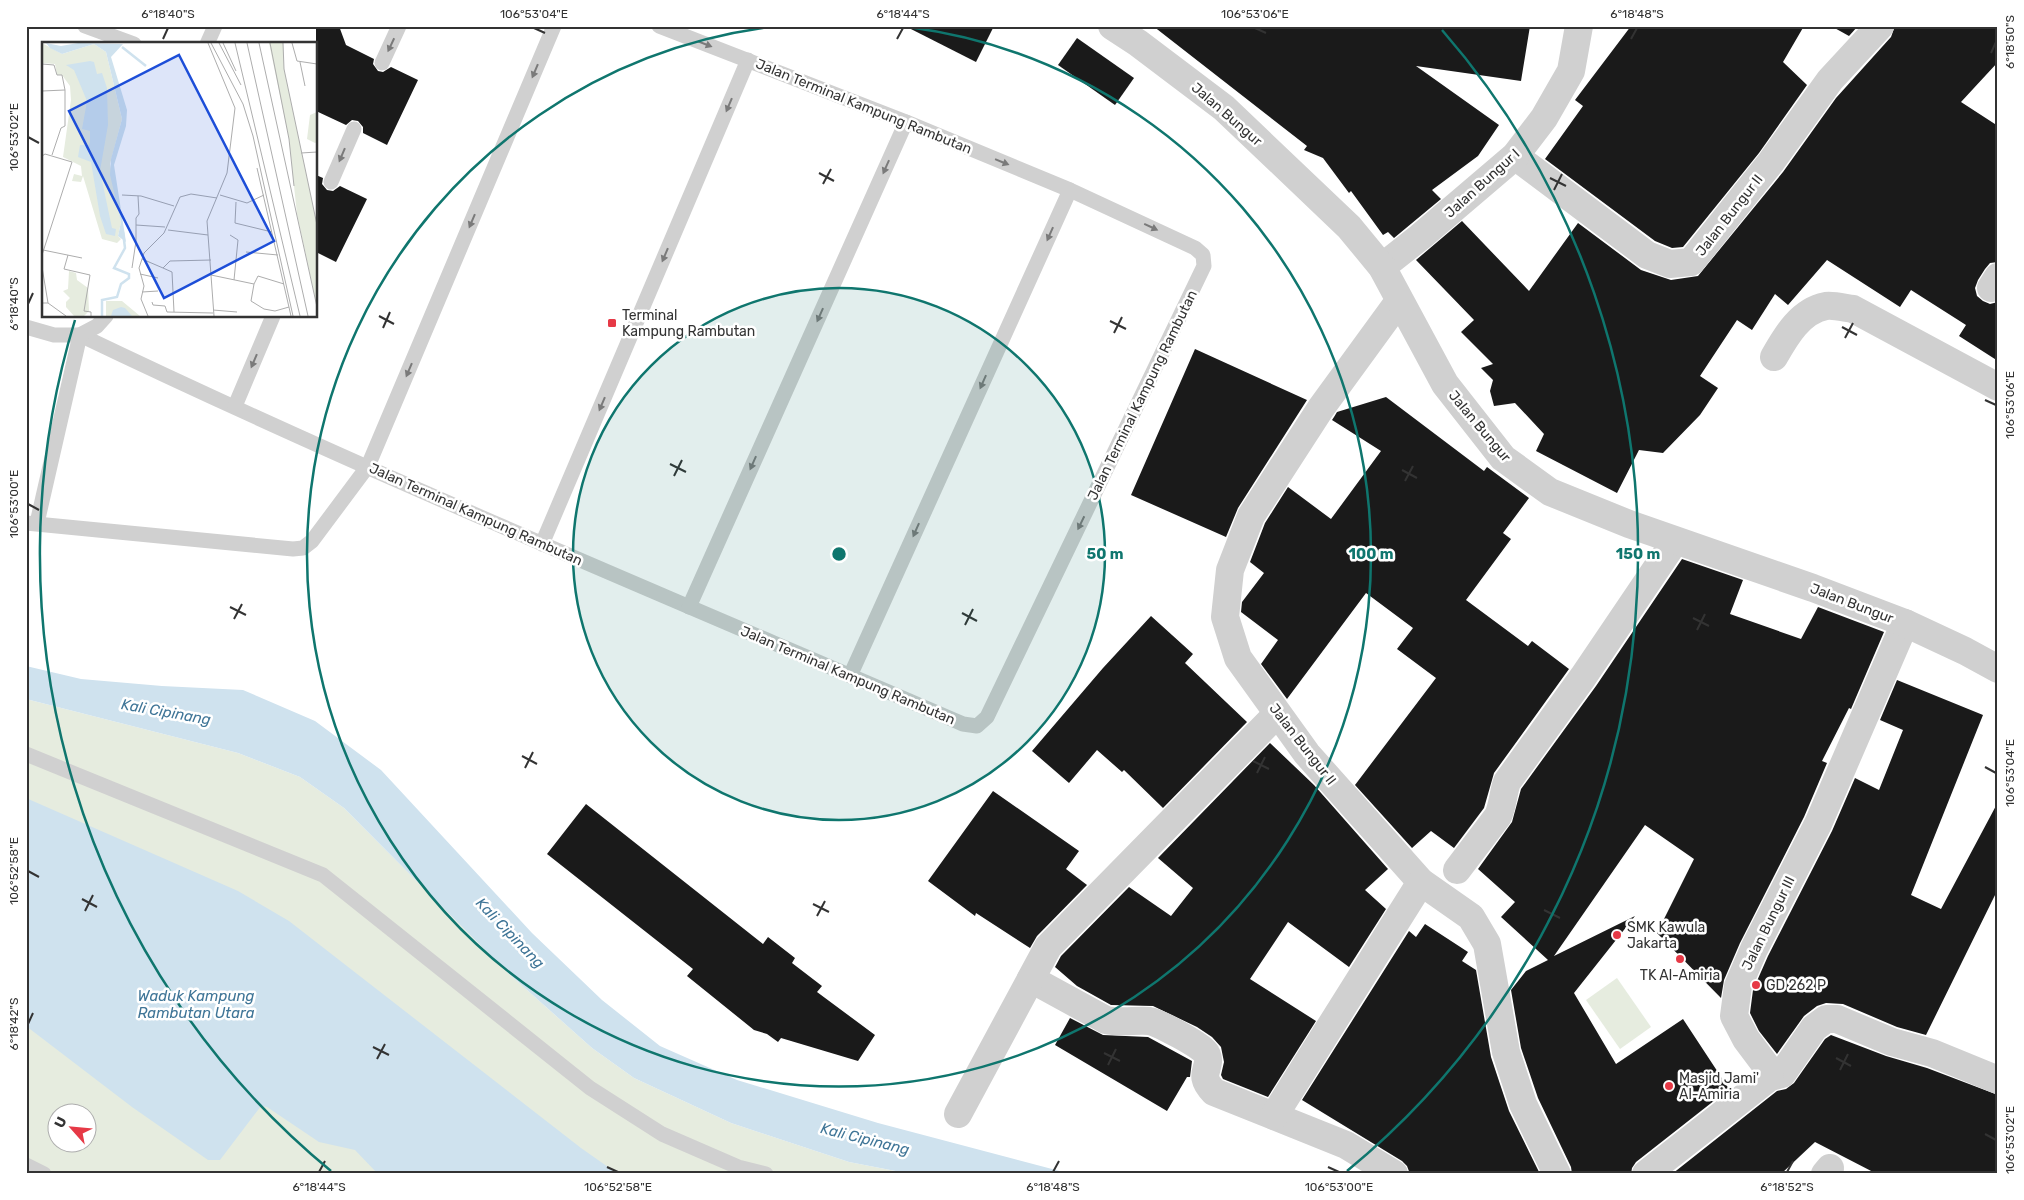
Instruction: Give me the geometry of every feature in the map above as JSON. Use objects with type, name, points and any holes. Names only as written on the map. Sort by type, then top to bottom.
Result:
[{"type":"street","name":"Jalan Bungur","points":[[1112,26],[1138,43],[1224,108],[1349,227],[1382,267],[1445,384],[1504,458],[1550,492],[1675,540],[1813,588],[1905,623],[1965,651],[1998,670]]},
{"type":"street","name":"Jalan Bungur I","points":[[1382,267],[1515,156],[1544,118],[1571,71],[1579,26]]},
{"type":"street","name":"Jalan Bungur II","points":[[1515,156],[1647,255],[1670,264],[1692,262],[1771,162],[1830,80],[1880,26]]},
{"type":"street","name":"Jalan Bungur II","points":[[1399,301],[1321,408],[1251,516],[1230,570],[1225,617],[1238,658],[1307,754],[1421,882],[1472,917],[1487,944],[1506,1052],[1524,1104],[1557,1174]]},
{"type":"street","points":[[1774,357],[1789,332],[1806,314],[1826,306],[1853,309],[1998,387]]},
{"type":"street","points":[[1457,870],[1498,816],[1502,808],[1503,792],[1507,782],[1583,677],[1675,540]]},
{"type":"street","name":"Jalan Bungur III","points":[[1770,1077],[1767,1067],[1746,1040],[1734,1016],[1738,986],[1754,949],[1818,824],[1905,623]]},
{"type":"street","points":[[958,1114],[1048,947],[1277,714]]},
{"type":"street","points":[[1274,1116],[1421,882]]},
{"type":"street","points":[[1032,979],[1106,1020],[1116,1022],[1151,1021],[1199,1046],[1206,1053],[1207,1059],[1204,1079],[1214,1092],[1346,1144],[1394,1174]]},
{"type":"street","points":[[1646,1174],[1770,1077],[1782,1074],[1814,1028],[1826,1019],[1837,1019],[1892,1042],[1932,1054],[1998,1080]]},
{"type":"lane","points":[[85,26],[129,42]]},
{"type":"lane","points":[[208,42],[215,26]]},
{"type":"lane","points":[[382,63],[399,26]]},
{"type":"lane","points":[[104,318],[97,326],[80,335],[32,523],[293,549],[303,548],[312,541],[368,466],[554,26]]},
{"type":"lane","name":"Jalan Terminal Kampung Rambutan","points":[[26,327],[54,335],[80,335],[320,446],[542,544],[963,724],[977,726],[987,717],[1204,266],[1202,256],[1195,248],[1070,190],[906,122],[659,26]]},
{"type":"lane","points":[[542,544],[748,60]]},
{"type":"lane","points":[[689,607],[906,122]]},
{"type":"lane","points":[[331,182],[354,129]]},
{"type":"lane","points":[[850,676],[1070,190]]},
{"type":"lane","points":[[235,406],[272,318]]},
{"type":"lane","points":[[26,754],[323,875],[590,1088],[662,1134],[738,1167],[766,1174]]},
{"type":"lane","points":[[26,1165],[44,1174]]},
{"type":"shaded area","points":[[26,699],[238,753],[300,777],[344,808],[508,973],[592,1048],[634,1078],[731,1123],[849,1162],[911,1174],[26,1174]]},
{"type":"shaded area","points":[[1617,978],[1651,1027],[1620,1049],[1586,1000]]},
{"type":"water","name":"Kali Cipinang","points":[[26,666],[81,679],[243,690],[315,721],[381,770],[532,933],[602,1000],[660,1046],[737,1080],[878,1123],[1071,1174],[911,1174],[849,1162],[731,1123],[634,1078],[592,1048],[508,973],[344,808],[300,777],[238,753],[26,699]]},
{"type":"water","name":"Waduk Kampung Rambutan Utara","points":[[26,798],[238,891],[289,921],[581,1148],[618,1174],[378,1174],[355,1150],[319,1142],[267,1107],[261,1106],[220,1160],[208,1160],[132,1107],[26,1026]]},
{"type":"building","points":[[316,26],[339,26],[346,45],[374,59],[373,64],[378,71],[383,72],[391,67],[418,80],[387,145],[363,133],[363,127],[358,121],[352,120],[346,125],[318,112],[318,42],[316,42]]},
{"type":"building","points":[[905,26],[994,26],[976,62]]},
{"type":"building","points":[[1153,26],[1530,26],[1521,81],[1416,66],[1499,125],[1478,156],[1432,190],[1441,199],[1394,238],[1388,232],[1383,235],[1351,191],[1349,193],[1323,158],[1304,150],[1307,146]]},
{"type":"building","points":[[1631,26],[1804,26],[1783,62],[1807,85],[1759,153],[1683,247],[1672,248],[1655,241],[1545,159],[1583,106],[1575,100]]},
{"type":"building","points":[[1831,26],[1858,26],[1849,36]]},
{"type":"building","points":[[1895,26],[1998,26],[1998,62],[1961,102],[1998,126],[1998,262],[1990,263],[1978,280],[1975,288],[1977,296],[1983,301],[1990,304],[1998,302],[1998,361],[1959,336],[1966,325],[1911,290],[1900,307],[1827,260],[1788,305],[1775,294],[1752,330],[1737,320],[1700,376],[1718,388],[1700,415],[1663,453],[1639,450],[1617,493],[1536,451],[1544,434],[1515,403],[1494,406],[1490,391],[1493,380],[1481,368],[1493,364],[1461,332],[1474,320],[1416,260],[1462,221],[1529,291],[1578,223],[1641,270],[1671,280],[1698,276],[1783,172],[1836,98],[1891,37]]},
{"type":"building","points":[[1077,38],[1134,78],[1115,105],[1058,65]]},
{"type":"building","points":[[318,176],[323,178],[322,184],[327,190],[333,191],[340,186],[367,199],[336,262],[318,253]]},
{"type":"building","points":[[1195,349],[1307,400],[1238,508],[1226,537],[1131,495]]},
{"type":"building","points":[[1386,397],[1484,471],[1487,467],[1529,498],[1503,533],[1511,539],[1466,600],[1528,646],[1532,641],[1569,669],[1494,773],[1484,808],[1454,848],[1431,831],[1412,848],[1355,785],[1436,678],[1397,649],[1413,628],[1366,593],[1287,699],[1261,664],[1278,640],[1241,612],[1242,602],[1264,573],[1250,562],[1265,523],[1288,487],[1331,519],[1381,451],[1332,420],[1337,412]]},
{"type":"building","points":[[1682,559],[1743,580],[1730,614],[1801,639],[1818,607],[1884,632],[1851,709],[1849,708],[1822,761],[1827,763],[1804,817],[1740,943],[1724,980],[1721,998],[1657,933],[1694,859],[1645,825],[1554,956],[1635,916],[1574,993],[1616,1064],[1683,1019],[1729,1089],[1636,1162],[1631,1174],[1572,1174],[1571,1167],[1538,1098],[1521,1048],[1511,990],[1526,971],[1548,960],[1501,917],[1515,902],[1478,869],[1512,822],[1521,789],[1596,686]]},
{"type":"building","points":[[1151,616],[1193,654],[1185,663],[1247,722],[1163,808],[1124,770],[1122,772],[1097,750],[1069,783],[1032,751],[1103,668]]},
{"type":"building","points":[[1897,680],[1983,715],[1911,895],[1941,909],[1998,802],[1998,889],[1926,1035],[1897,1027],[1843,1004],[1826,1003],[1817,1006],[1804,1016],[1777,1054],[1759,1031],[1750,1013],[1753,990],[1768,956],[1832,831],[1855,778],[1879,790],[1903,730],[1880,720]]},
{"type":"building","points":[[1270,743],[1314,785],[1388,869],[1365,890],[1386,909],[1349,967],[1288,922],[1250,979],[1316,1021],[1268,1097],[1223,1079],[1221,1075],[1224,1062],[1221,1047],[1212,1037],[1197,1027],[1153,1006],[1111,1005],[1077,986],[1055,967],[1061,956],[1129,887],[1171,916],[1193,888],[1158,858]]},
{"type":"building","points":[[993,791],[1079,851],[1066,869],[1087,885],[1037,936],[1030,948],[976,913],[975,916],[928,881]]},
{"type":"building","points":[[586,804],[763,944],[768,937],[795,958],[792,963],[822,986],[817,992],[875,1035],[858,1061],[781,1038],[778,1042],[767,1034],[754,1030],[687,976],[693,969],[547,854]]},
{"type":"building","points":[[1425,924],[1468,952],[1462,961],[1476,970],[1491,1057],[1509,1111],[1540,1174],[1410,1174],[1407,1166],[1402,1161],[1302,1100],[1409,931],[1416,937]]},
{"type":"building","points":[[1070,1018],[1103,1035],[1148,1037],[1192,1061],[1190,1077],[1187,1077],[1167,1111],[1055,1045]]},
{"type":"building","points":[[1831,1035],[1998,1095],[1998,1174],[1877,1174],[1815,1142],[1781,1174],[1672,1174],[1777,1091],[1786,1089],[1794,1083],[1825,1039]]},
{"type":"place","name":"Terminal Kampung Rambutan","points":[[612,323]]},
{"type":"place","name":"SMK Kawula Jakarta","points":[[1617,935]]},
{"type":"place","name":"TK Al-Amiria","points":[[1680,959]]},
{"type":"place","name":"GD 262 P","points":[[1756,985]]},
{"type":"place","name":"Masjid Jami' Al-Amiria","points":[[1669,1086]]}]
